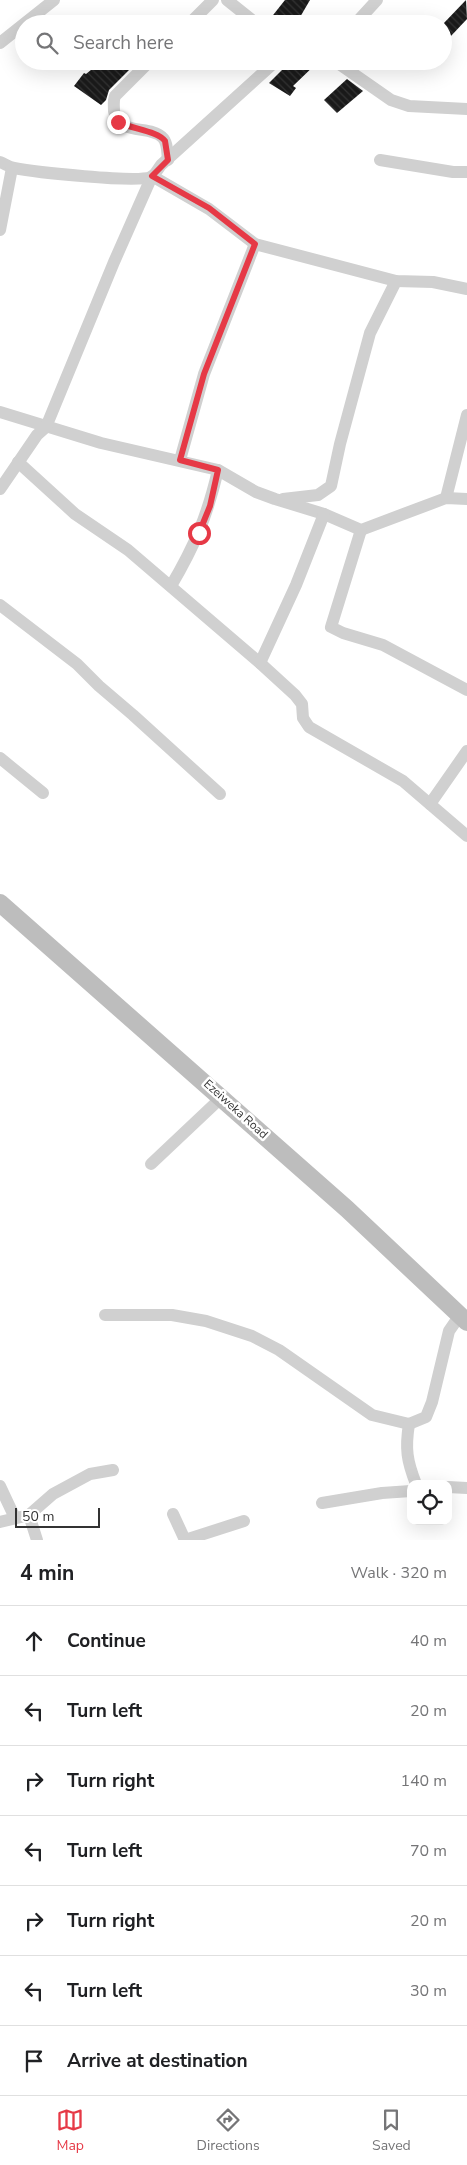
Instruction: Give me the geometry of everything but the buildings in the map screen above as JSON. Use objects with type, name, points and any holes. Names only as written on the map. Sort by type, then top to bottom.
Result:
[{"type":"main road","name":"Ezeiweka Road","points":[[0,903],[347,1209],[463,1318]]},
{"type":"street","points":[[35,15],[54,0]]},
{"type":"street","points":[[198,15],[213,0]]},
{"type":"street","points":[[226,0],[245,15]]},
{"type":"street","points":[[363,15],[377,0]]},
{"type":"street","points":[[0,43],[15,31]]},
{"type":"street","points":[[141,70],[115,96],[115,116],[118,122],[128,127],[162,136],[165,141],[168,160]]},
{"type":"street","points":[[0,489],[37,435],[46,427],[114,262],[152,176],[266,70]]},
{"type":"street","points":[[349,70],[392,100],[409,106],[467,109]]},
{"type":"street","points":[[380,160],[453,172],[467,172]]},
{"type":"street","points":[[0,162],[12,168],[123,179],[152,176],[209,208],[255,244],[396,281],[433,282],[467,289]]},
{"type":"street","points":[[0,230],[12,168]]},
{"type":"street","points":[[180,460],[204,374],[255,244]]},
{"type":"street","points":[[275,499],[318,495],[331,486],[340,444],[370,333],[396,281]]},
{"type":"street","points":[[0,412],[101,442],[218,470],[256,492],[324,514],[361,530],[446,498],[467,499]]},
{"type":"street","points":[[446,498],[467,415]]},
{"type":"street","points":[[18,462],[75,514],[128,550],[260,663],[302,704],[303,718],[309,727],[385,770],[430,804],[467,836]]},
{"type":"street","points":[[171,586],[199,533],[210,506],[218,470]]},
{"type":"street","points":[[260,663],[296,585],[324,514]]},
{"type":"street","points":[[361,530],[331,627],[343,633],[384,646],[467,690]]},
{"type":"street","points":[[0,605],[77,664],[98,686],[220,794]]},
{"type":"street","points":[[430,804],[467,751]]},
{"type":"street","points":[[0,758],[44,793]]},
{"type":"street","points":[[151,1164],[222,1097]]},
{"type":"street","points":[[105,1315],[172,1315],[206,1321],[252,1336],[279,1350],[372,1415],[409,1424],[426,1417],[432,1402],[449,1332],[463,1318]]},
{"type":"street","points":[[409,1424],[406,1445],[408,1464],[414,1480]]},
{"type":"street","points":[[0,1522],[28,1515],[61,1490],[90,1474],[113,1470]]},
{"type":"street","points":[[0,1486],[15,1518]]},
{"type":"street","points":[[452,1487],[467,1488]]},
{"type":"street","points":[[322,1503],[382,1493],[407,1491]]},
{"type":"street","points":[[173,1514],[185,1540],[244,1521]]},
{"type":"street","points":[[28,1515],[37,1540]]},
{"type":"route","points":[[118,122],[128,127],[162,136],[165,141],[168,160],[152,176],[209,208],[255,244],[230,303],[204,374],[180,460],[218,470],[210,506],[199,533]]}]
